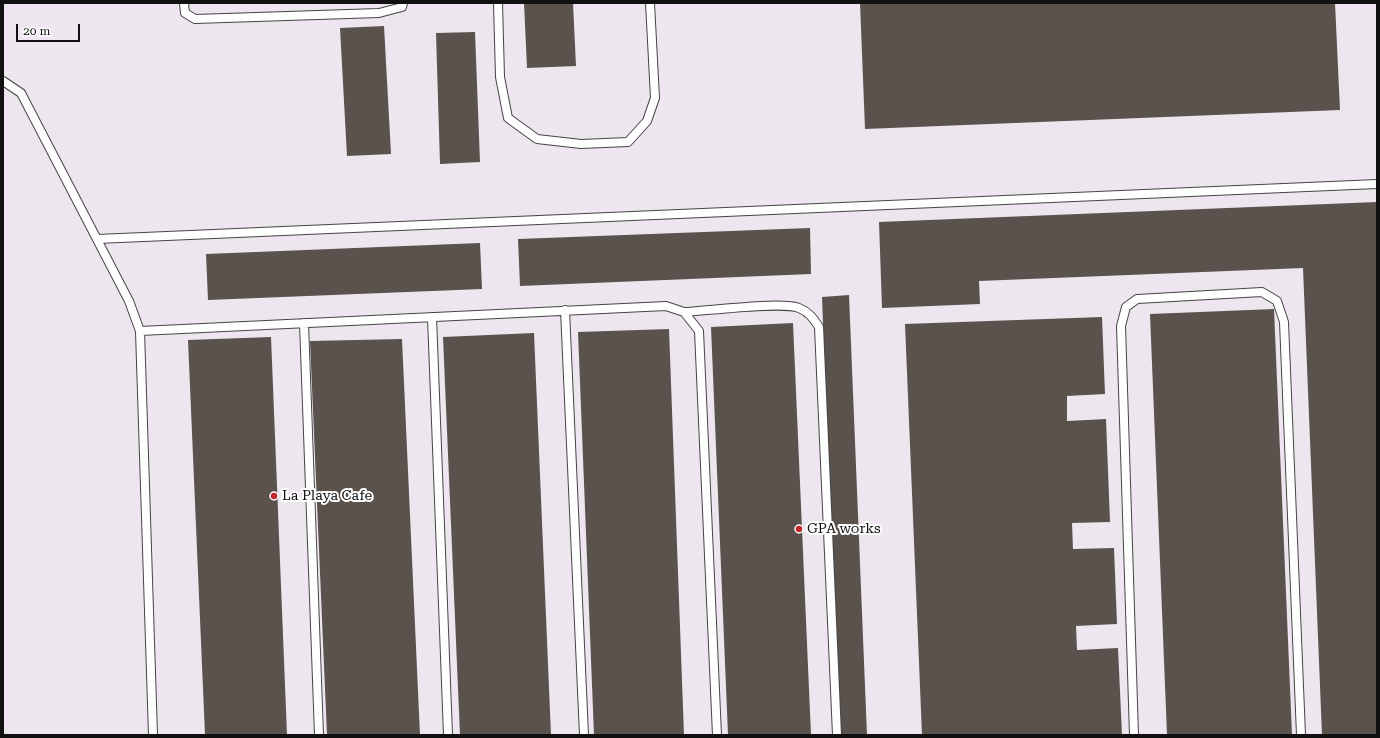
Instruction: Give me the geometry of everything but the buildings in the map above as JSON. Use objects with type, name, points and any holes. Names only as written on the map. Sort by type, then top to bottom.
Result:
[{"type":"lane","points":[[184,3],[185,13],[195,19],[379,13],[402,7],[403,3]]},
{"type":"lane","points":[[498,3],[500,77],[508,118],[537,139],[581,144],[628,142],[647,121],[655,98],[650,3]]},
{"type":"lane","points":[[3,81],[21,93],[129,301],[140,331],[153,735]]},
{"type":"lane","points":[[96,239],[1377,184]]},
{"type":"lane","points":[[1134,735],[1121,326],[1126,307],[1136,299],[1262,292],[1276,302],[1284,322],[1301,735]]},
{"type":"lane","points":[[140,331],[666,306],[684,312],[779,306],[798,308],[812,315],[819,327],[837,735]]},
{"type":"lane","points":[[566,310],[584,735]]},
{"type":"lane","points":[[684,312],[699,331],[717,735]]},
{"type":"lane","points":[[432,317],[448,735]]},
{"type":"lane","points":[[304,323],[319,735]]},
{"type":"shaded area","points":[[3,3],[1377,3],[1377,735],[3,735]]},
{"type":"place","name":"La Playa Cafe","points":[[274,496]]},
{"type":"place","name":"GPA works","points":[[799,529]]}]
